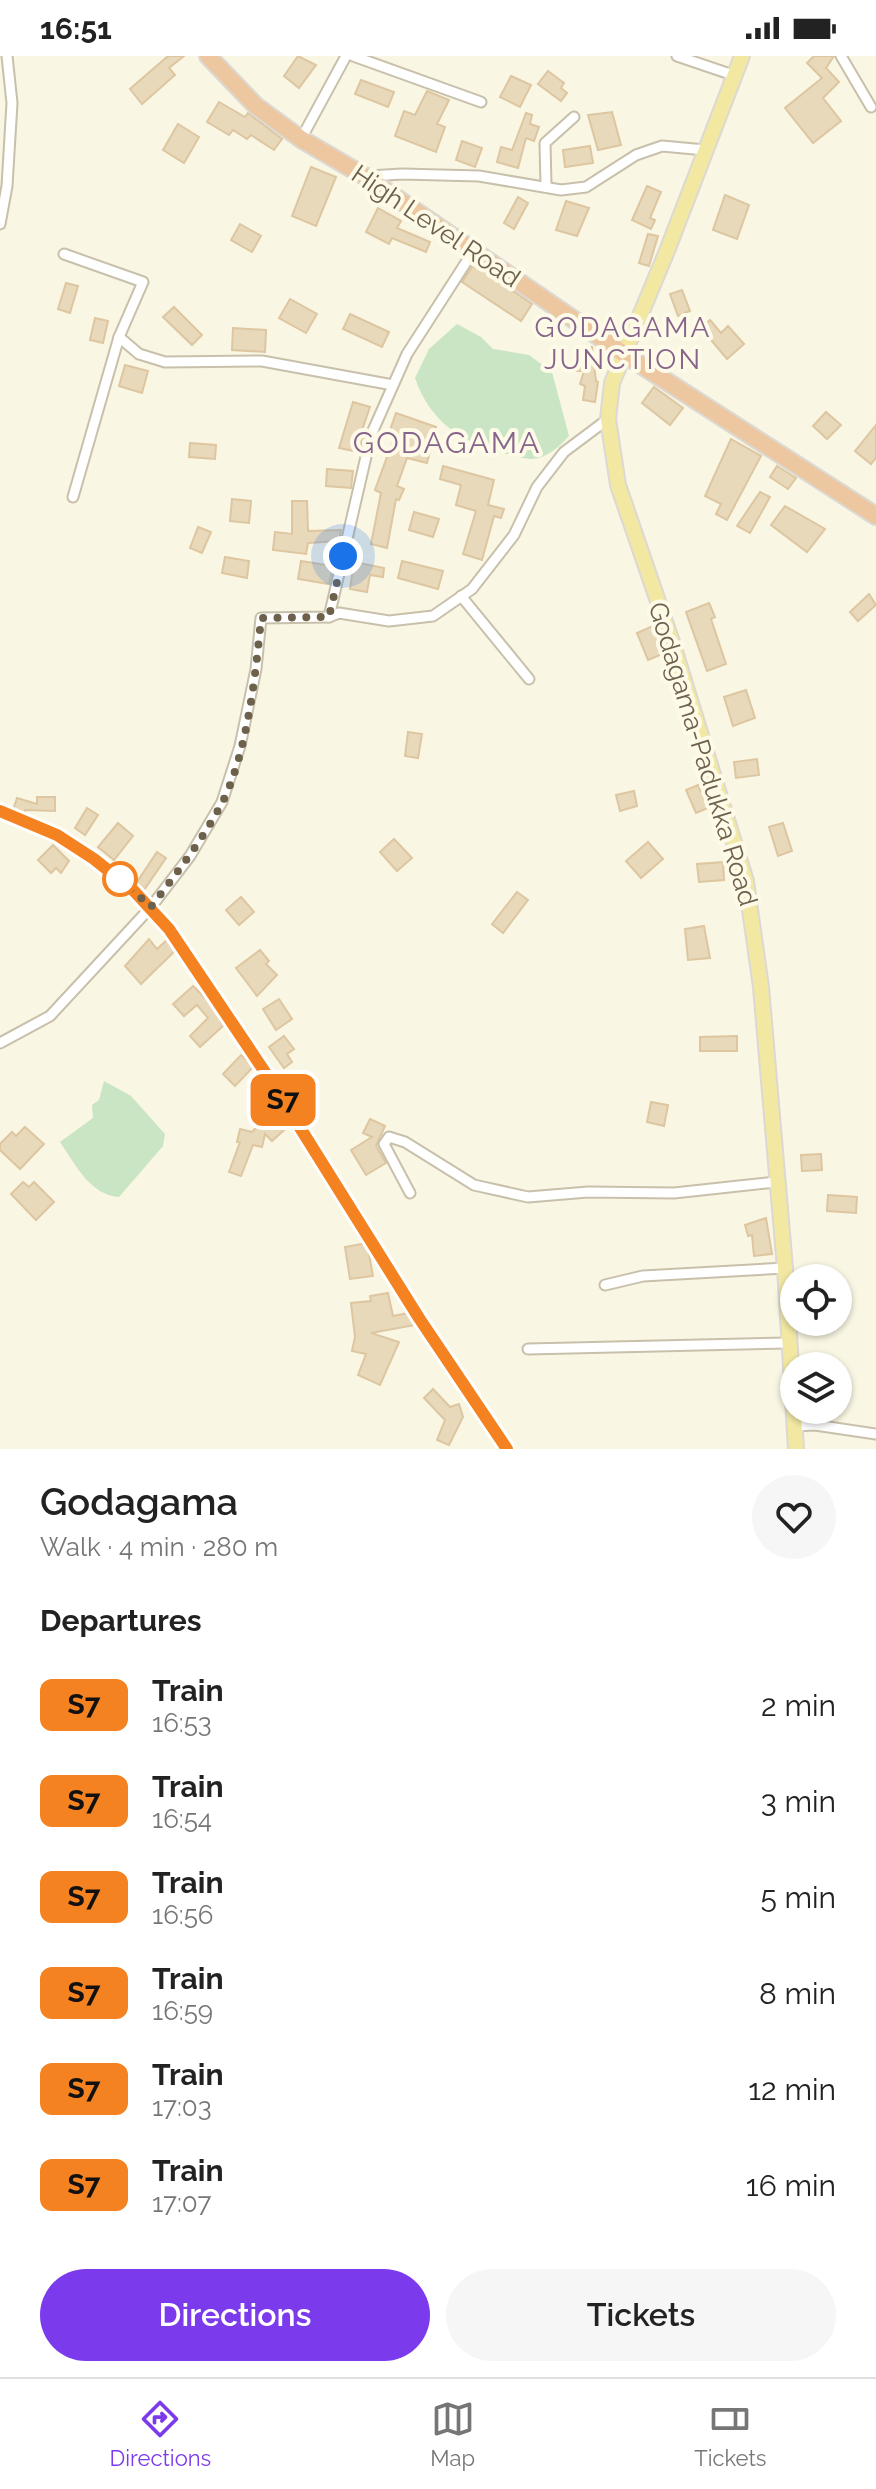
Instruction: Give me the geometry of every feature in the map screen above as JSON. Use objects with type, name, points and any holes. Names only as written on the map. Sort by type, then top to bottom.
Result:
[{"type":"highway","name":"High Level Road","points":[[208,56],[256,106],[301,139],[366,177],[624,354],[876,516]]},
{"type":"main road","name":"Godagama-Padukka Road","points":[[742,56],[612,383],[608,419],[618,485],[673,645],[746,881],[761,987],[785,1264]]},
{"type":"main road","name":"Godagama-Padukka Road","points":[[789,1336],[796,1449]]},
{"type":"street","points":[[0,224],[7,186],[12,103],[7,56]]},
{"type":"street","points":[[301,139],[346,56]]},
{"type":"street","points":[[353,56],[481,102]]},
{"type":"street","points":[[677,56],[733,75]]},
{"type":"street","points":[[841,56],[871,107]]},
{"type":"street","points":[[546,185],[545,143],[574,117]]},
{"type":"street","points":[[366,177],[402,174],[479,176],[546,185],[561,190],[586,187],[636,155],[662,146],[705,150]]},
{"type":"street","points":[[329,617],[371,435],[407,354],[474,250]]},
{"type":"street","points":[[64,254],[143,282],[119,337],[73,497]]},
{"type":"street","points":[[119,337],[139,354],[165,362],[262,361],[393,385]]},
{"type":"street","points":[[0,1043],[50,1016],[151,907],[190,856],[222,802],[240,746],[256,669],[261,618],[329,617],[339,613],[389,621],[433,616],[472,589],[514,535],[537,487],[564,452],[608,419]]},
{"type":"street","points":[[461,596],[529,679]]},
{"type":"street","points":[[410,1193],[387,1154],[384,1144],[389,1137],[405,1142],[474,1185],[528,1197],[588,1192],[674,1193],[776,1182]]},
{"type":"street","points":[[605,1285],[643,1276],[780,1268]]},
{"type":"street","points":[[528,1349],[789,1343]]},
{"type":"street","points":[[794,1426],[815,1425],[876,1434]]},
{"type":"green space","points":[[457,324],[481,337],[493,349],[529,355],[552,372],[569,436],[557,447],[532,459],[520,457],[476,444],[439,419],[415,378],[429,349]]},
{"type":"green space","points":[[104,1081],[131,1096],[165,1134],[163,1146],[119,1197],[92,1185],[60,1142],[93,1118],[92,1105],[99,1100]]},
{"type":"building","points":[[168,56],[184,56],[169,68],[175,75],[142,104],[130,89]]},
{"type":"building","points":[[298,56],[316,65],[299,88],[284,76]]},
{"type":"building","points":[[814,56],[834,56],[826,68],[839,82],[823,98],[841,121],[813,143],[785,108],[822,78],[807,63]]},
{"type":"building","points":[[548,71],[564,83],[561,88],[567,93],[561,101],[538,84]]},
{"type":"building","points":[[511,76],[531,85],[520,107],[500,97]]},
{"type":"building","points":[[361,80],[394,92],[388,107],[355,94]]},
{"type":"building","points":[[427,91],[449,100],[437,124],[445,127],[436,152],[395,136],[404,111],[415,115]]},
{"type":"building","points":[[219,102],[245,117],[248,113],[282,139],[274,150],[251,135],[247,139],[233,130],[229,135],[207,122]]},
{"type":"building","points":[[612,112],[621,145],[598,150],[588,115]]},
{"type":"building","points":[[526,113],[532,115],[530,124],[539,127],[534,141],[526,138],[518,168],[497,162],[501,147],[512,150]]},
{"type":"building","points":[[178,124],[199,137],[184,163],[163,150]]},
{"type":"building","points":[[462,141],[482,148],[475,167],[456,160]]},
{"type":"building","points":[[590,146],[593,163],[565,167],[563,150]]},
{"type":"building","points":[[311,167],[336,177],[316,226],[292,216]]},
{"type":"building","points":[[647,186],[661,192],[650,218],[655,220],[651,229],[632,220]]},
{"type":"building","points":[[725,195],[749,205],[737,239],[713,230]]},
{"type":"building","points":[[518,197],[528,203],[514,229],[504,223]]},
{"type":"building","points":[[566,201],[589,208],[577,236],[556,230]]},
{"type":"building","points":[[378,208],[401,221],[397,228],[430,242],[426,252],[392,238],[389,244],[366,232]]},
{"type":"building","points":[[240,224],[261,236],[252,252],[231,240]]},
{"type":"building","points":[[648,234],[658,236],[649,266],[639,263]]},
{"type":"building","points":[[474,264],[532,304],[521,321],[462,282]]},
{"type":"building","points":[[66,283],[78,286],[70,313],[58,309]]},
{"type":"building","points":[[682,290],[690,311],[678,316],[670,294]]},
{"type":"building","points":[[290,299],[317,314],[306,333],[279,318]]},
{"type":"building","points":[[174,307],[202,335],[192,345],[163,317]]},
{"type":"building","points":[[350,314],[389,332],[382,347],[343,329]]},
{"type":"building","points":[[95,318],[108,321],[103,343],[90,340]]},
{"type":"building","points":[[710,320],[721,333],[728,326],[744,344],[727,359],[701,328]]},
{"type":"building","points":[[233,328],[266,330],[265,352],[232,350]]},
{"type":"building","points":[[592,346],[598,382],[595,402],[583,400],[585,386],[580,384],[584,371],[575,371],[574,358],[589,357]]},
{"type":"building","points":[[125,365],[148,371],[142,393],[119,386]]},
{"type":"building","points":[[654,387],[683,408],[670,425],[642,403]]},
{"type":"building","points":[[353,402],[370,407],[360,436],[363,437],[359,452],[339,448]]},
{"type":"building","points":[[826,412],[841,425],[827,439],[813,426]]},
{"type":"building","points":[[396,413],[436,427],[427,463],[407,458],[397,486],[404,489],[399,500],[396,499],[387,548],[371,544],[381,493],[375,490],[396,432],[390,430]]},
{"type":"building","points":[[876,425],[876,458],[871,464],[855,451]]},
{"type":"building","points":[[731,439],[761,456],[727,520],[716,514],[721,504],[705,496]]},
{"type":"building","points":[[190,443],[216,445],[215,459],[189,457]]},
{"type":"building","points":[[443,466],[494,480],[488,505],[504,509],[501,518],[494,516],[482,560],[463,554],[476,511],[456,505],[461,485],[440,479]]},
{"type":"building","points":[[777,466],[796,478],[788,489],[770,477]]},
{"type":"building","points":[[327,469],[353,471],[351,488],[326,486]]},
{"type":"building","points":[[760,492],[770,497],[750,533],[737,526]]},
{"type":"building","points":[[232,499],[251,501],[249,523],[230,521]]},
{"type":"building","points":[[292,501],[307,501],[308,531],[341,530],[339,541],[308,543],[306,554],[273,550],[275,532],[292,534]]},
{"type":"building","points":[[785,506],[825,529],[807,552],[771,525]]},
{"type":"building","points":[[414,512],[439,519],[433,537],[409,530]]},
{"type":"building","points":[[198,527],[211,532],[202,553],[190,548]]},
{"type":"building","points":[[225,557],[249,561],[247,578],[222,573]]},
{"type":"building","points":[[301,561],[333,566],[329,584],[298,579]]},
{"type":"building","points":[[402,561],[443,571],[438,589],[398,578]]},
{"type":"building","points":[[354,562],[384,568],[383,577],[370,575],[367,592],[350,589]]},
{"type":"building","points":[[869,594],[876,605],[858,621],[850,612]]},
{"type":"building","points":[[709,603],[726,664],[707,671],[686,612]]},
{"type":"building","points":[[655,625],[665,653],[648,660],[637,633]]},
{"type":"building","points":[[746,690],[755,718],[733,726],[724,697]]},
{"type":"building","points":[[408,732],[422,734],[418,758],[405,756]]},
{"type":"building","points":[[757,759],[759,775],[736,778],[734,762]]},
{"type":"building","points":[[698,785],[708,808],[696,813],[686,790]]},
{"type":"building","points":[[634,791],[637,806],[620,811],[616,795]]},
{"type":"building","points":[[37,797],[55,797],[55,811],[25,810],[24,814],[13,810],[17,798],[37,804]]},
{"type":"building","points":[[87,808],[98,815],[85,835],[75,828]]},
{"type":"building","points":[[118,823],[133,836],[114,860],[98,847]]},
{"type":"building","points":[[783,823],[792,851],[778,856],[769,827]]},
{"type":"building","points":[[394,839],[412,858],[397,871],[380,852]]},
{"type":"building","points":[[648,842],[663,859],[641,878],[626,861]]},
{"type":"building","points":[[53,845],[69,861],[61,873],[56,868],[51,873],[38,860]]},
{"type":"building","points":[[157,852],[166,858],[144,890],[137,882]]},
{"type":"building","points":[[723,862],[724,880],[699,882],[697,864]]},
{"type":"building","points":[[517,892],[528,900],[503,933],[492,924]]},
{"type":"building","points":[[241,897],[254,912],[239,925],[226,910]]},
{"type":"building","points":[[704,926],[710,958],[688,960],[685,929]]},
{"type":"building","points":[[149,939],[157,949],[167,940],[176,950],[141,984],[125,966]]},
{"type":"building","points":[[260,950],[269,961],[266,964],[277,975],[257,996],[236,968]]},
{"type":"building","points":[[193,986],[226,1018],[221,1022],[224,1025],[200,1047],[190,1036],[208,1018],[197,1005],[184,1016],[173,1004]]},
{"type":"building","points":[[279,999],[292,1019],[276,1030],[263,1009]]},
{"type":"building","points":[[284,1036],[294,1049],[287,1054],[292,1062],[284,1068],[269,1047]]},
{"type":"building","points":[[737,1036],[737,1051],[700,1051],[700,1037]]},
{"type":"building","points":[[241,1055],[254,1066],[235,1086],[223,1074]]},
{"type":"building","points":[[651,1102],[668,1105],[664,1126],[647,1122]]},
{"type":"building","points":[[281,1109],[290,1119],[281,1128],[284,1130],[272,1141],[265,1134],[262,1147],[253,1145],[241,1176],[229,1172],[240,1142],[237,1142],[240,1129],[252,1132],[269,1114],[272,1118]]},
{"type":"building","points":[[370,1119],[385,1126],[376,1146],[386,1163],[366,1175],[351,1150],[372,1137],[363,1133]]},
{"type":"building","points":[[25,1127],[44,1144],[20,1169],[0,1150],[0,1144],[12,1132],[16,1136]]},
{"type":"building","points":[[821,1154],[822,1170],[802,1171],[801,1155]]},
{"type":"building","points":[[23,1182],[29,1187],[34,1182],[54,1202],[36,1220],[11,1194]]},
{"type":"building","points":[[828,1195],[857,1197],[856,1213],[827,1211]]},
{"type":"building","points":[[766,1218],[772,1254],[754,1256],[752,1235],[748,1236],[745,1225]]},
{"type":"building","points":[[367,1243],[373,1276],[350,1279],[345,1247]]},
{"type":"building","points":[[388,1293],[393,1316],[413,1312],[415,1325],[371,1333],[399,1342],[380,1385],[358,1375],[366,1354],[352,1351],[355,1337],[351,1303],[371,1301],[370,1296]]},
{"type":"building","points":[[433,1389],[450,1407],[459,1404],[463,1417],[449,1445],[437,1440],[445,1420],[424,1398]]},
{"type":"railway","points":[[0,811],[58,838],[104,867],[144,903],[186,952],[507,1449]]},
{"type":"train","name":"S7","points":[[0,811],[74,845],[119,877],[169,929],[269,1078],[419,1318],[507,1449]]},
{"type":"district","name":"GODAGAMA JUNCTION","points":[[623,343]]},
{"type":"district","name":"GODAGAMA","points":[[447,442]]},
{"type":"route","points":[[120,879],[151,907],[190,856],[222,802],[240,746],[256,669],[261,618],[329,617],[343,556]]}]
